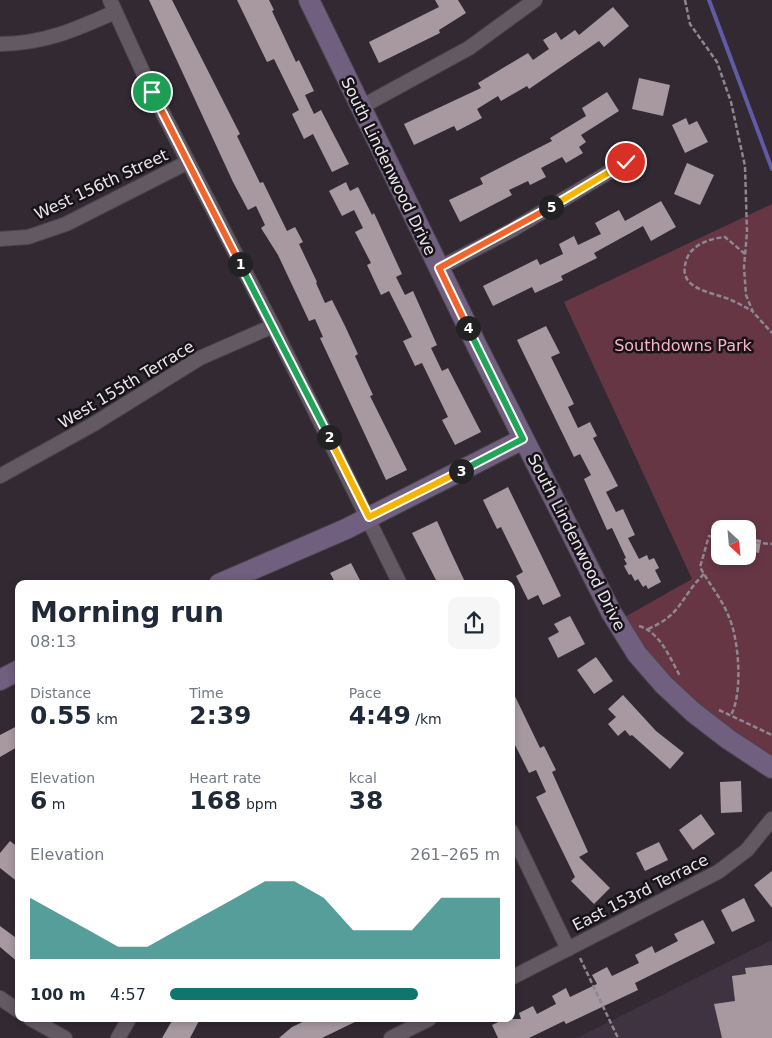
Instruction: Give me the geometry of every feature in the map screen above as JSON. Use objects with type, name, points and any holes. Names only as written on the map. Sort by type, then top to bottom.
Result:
[{"type":"street","name":"South Lindenwood Drive","points":[[308,0],[610,612],[637,654],[664,685],[693,712],[728,739],[772,768]]},
{"type":"street","points":[[361,108],[469,48],[535,0]]},
{"type":"street","points":[[0,44],[30,42],[54,37],[113,6],[152,92],[273,326],[369,517],[398,580]]},
{"type":"street","name":"West 156th Street","points":[[0,238],[28,237],[66,224],[188,162]]},
{"type":"street","points":[[439,268],[512,230],[626,162]]},
{"type":"street","name":"West 155th Terrace","points":[[0,476],[85,430],[200,358],[273,326]]},
{"type":"street","points":[[228,580],[369,517],[523,439]]},
{"type":"street","points":[[0,680],[15,672]]},
{"type":"street","name":"East 153rd Terrace","points":[[515,976],[718,872],[746,850],[772,818]]},
{"type":"street","points":[[515,839],[568,949]]},
{"type":"street","points":[[0,998],[15,1008]]},
{"type":"street","points":[[36,1022],[65,1038]]},
{"type":"street","points":[[118,1038],[127,1022]]},
{"type":"street","points":[[391,1038],[424,1022]]},
{"type":"path","points":[[685,0],[690,24],[717,62],[731,102],[745,166],[748,232],[745,255],[745,288],[753,312]]},
{"type":"path","points":[[745,255],[725,237],[717,238],[691,250],[686,262],[686,275],[690,284],[697,290],[732,300],[753,312],[772,333]]},
{"type":"path","points":[[711,536],[709,536],[700,567],[729,617],[734,634],[738,672],[735,707],[731,715]]},
{"type":"path","points":[[756,543],[772,544]]},
{"type":"path","points":[[648,629],[660,624],[675,612],[686,600],[694,583],[704,574]]},
{"type":"path","points":[[636,626],[648,629],[662,644],[685,682]]},
{"type":"path","points":[[714,708],[772,735]]},
{"type":"path","points":[[580,958],[618,1038]]},
{"type":"shaded area","points":[[772,940],[772,1038],[577,1038]]},
{"type":"green space","name":"Southdowns Park","points":[[772,204],[772,755],[709,711],[671,678],[638,640],[623,618],[692,579],[564,302]]},
{"type":"building","points":[[149,0],[172,0],[240,134],[237,136],[260,183],[263,182],[287,231],[295,227],[303,242],[299,244],[325,303],[332,300],[345,326],[358,354],[355,356],[373,395],[370,396],[407,470],[386,480],[320,338],[323,337],[315,319],[309,321],[278,255],[261,228],[265,225],[256,206],[248,210],[233,182]]},
{"type":"building","points":[[237,0],[269,0],[274,10],[272,11],[296,62],[299,60],[314,91],[305,95],[314,114],[321,110],[349,164],[332,172],[313,134],[304,139],[292,114],[299,110],[274,59],[267,62]]},
{"type":"building","points":[[435,0],[458,0],[466,13],[439,30],[440,33],[379,63],[369,42],[439,7]]},
{"type":"building","points":[[613,7],[629,26],[604,47],[599,41],[529,89],[527,86],[501,101],[498,96],[477,109],[482,118],[457,131],[454,126],[414,145],[404,124],[481,88],[478,83],[528,53],[533,60],[549,49],[543,40],[556,32],[561,40],[575,30],[579,35]]},
{"type":"building","points":[[639,78],[670,85],[663,116],[632,109]]},
{"type":"building","points":[[607,92],[619,111],[581,135],[586,142],[579,147],[583,153],[566,163],[562,157],[541,168],[546,177],[530,185],[528,181],[509,190],[512,195],[460,222],[449,200],[483,184],[480,178],[552,141],[550,138],[586,116],[582,108]]},
{"type":"building","points":[[686,118],[689,125],[697,121],[708,142],[685,153],[672,125]]},
{"type":"building","points":[[687,163],[714,175],[700,205],[674,194]]},
{"type":"building","points":[[346,182],[350,191],[358,187],[372,215],[374,213],[402,274],[396,277],[405,295],[413,291],[437,345],[431,348],[442,371],[448,368],[481,432],[455,445],[442,420],[448,417],[422,363],[415,366],[403,341],[412,337],[389,291],[381,295],[367,265],[371,263],[355,232],[363,228],[354,210],[342,216],[329,191]]},
{"type":"building","points":[[661,201],[676,227],[651,241],[643,226],[594,253],[597,258],[561,276],[563,280],[535,293],[532,287],[493,306],[483,286],[537,259],[540,265],[563,254],[559,244],[574,236],[578,245],[601,234],[595,223],[619,210],[625,221]]},
{"type":"building","points":[[546,326],[560,353],[551,357],[574,404],[568,407],[578,428],[590,422],[597,436],[593,438],[618,486],[606,492],[616,512],[623,509],[635,535],[628,538],[639,559],[647,555],[649,560],[654,558],[659,568],[655,570],[661,582],[648,589],[646,585],[643,587],[638,579],[635,581],[624,566],[627,564],[624,559],[626,558],[612,528],[607,530],[584,479],[591,475],[580,454],[574,457],[517,340]]},
{"type":"building","points":[[508,487],[561,596],[543,605],[538,595],[528,600],[516,576],[523,572],[501,527],[497,529],[483,500]]},
{"type":"building","points":[[437,521],[464,580],[436,580],[412,533]]},
{"type":"building","points":[[756,539],[761,540],[759,553],[756,552]]},
{"type":"building","points":[[351,563],[360,580],[334,580],[330,573]]},
{"type":"building","points":[[570,616],[585,644],[558,658],[548,638],[559,632],[554,624]]},
{"type":"building","points":[[596,657],[613,681],[594,694],[577,670]]},
{"type":"building","points":[[623,695],[656,731],[684,753],[670,769],[632,735],[630,736],[625,730],[618,736],[608,724],[616,717],[608,709]]},
{"type":"building","points":[[515,696],[540,748],[544,746],[556,770],[552,772],[588,852],[579,857],[610,888],[594,904],[571,881],[575,877],[536,797],[546,792],[536,770],[529,773],[515,745]]},
{"type":"building","points":[[15,727],[15,748],[0,757],[0,735]]},
{"type":"building","points":[[741,781],[742,812],[721,813],[720,782]]},
{"type":"building","points":[[701,814],[715,834],[693,850],[679,830]]},
{"type":"building","points":[[10,841],[15,845],[15,880],[0,868],[0,853]]},
{"type":"building","points":[[659,842],[668,860],[645,871],[636,853]]},
{"type":"building","points":[[772,871],[772,908],[754,885]]},
{"type":"building","points":[[744,898],[755,921],[732,932],[721,910]]},
{"type":"building","points":[[703,920],[715,943],[635,983],[638,990],[566,1024],[564,1021],[529,1038],[498,1038],[492,1025],[498,1022],[515,1022],[515,1019],[521,1019],[519,1013],[533,1006],[537,1014],[556,1004],[552,996],[566,988],[570,997],[597,984],[592,975],[607,967],[612,976],[639,963],[635,955],[652,946],[655,953],[678,941],[674,934]]},
{"type":"building","points":[[0,926],[15,937],[15,960],[0,947]]},
{"type":"building","points":[[772,965],[772,1038],[722,1038],[714,1004],[735,1001],[732,976],[746,974],[745,968]]},
{"type":"building","points":[[171,1022],[198,1022],[190,1038],[162,1038]]},
{"type":"building","points":[[303,1022],[355,1022],[322,1038],[279,1038],[292,1027]]},
{"type":"waterway","points":[[709,0],[772,169]]},
{"type":"route","points":[[152,92],[369,517],[523,439],[439,268],[512,230],[626,162]]}]
